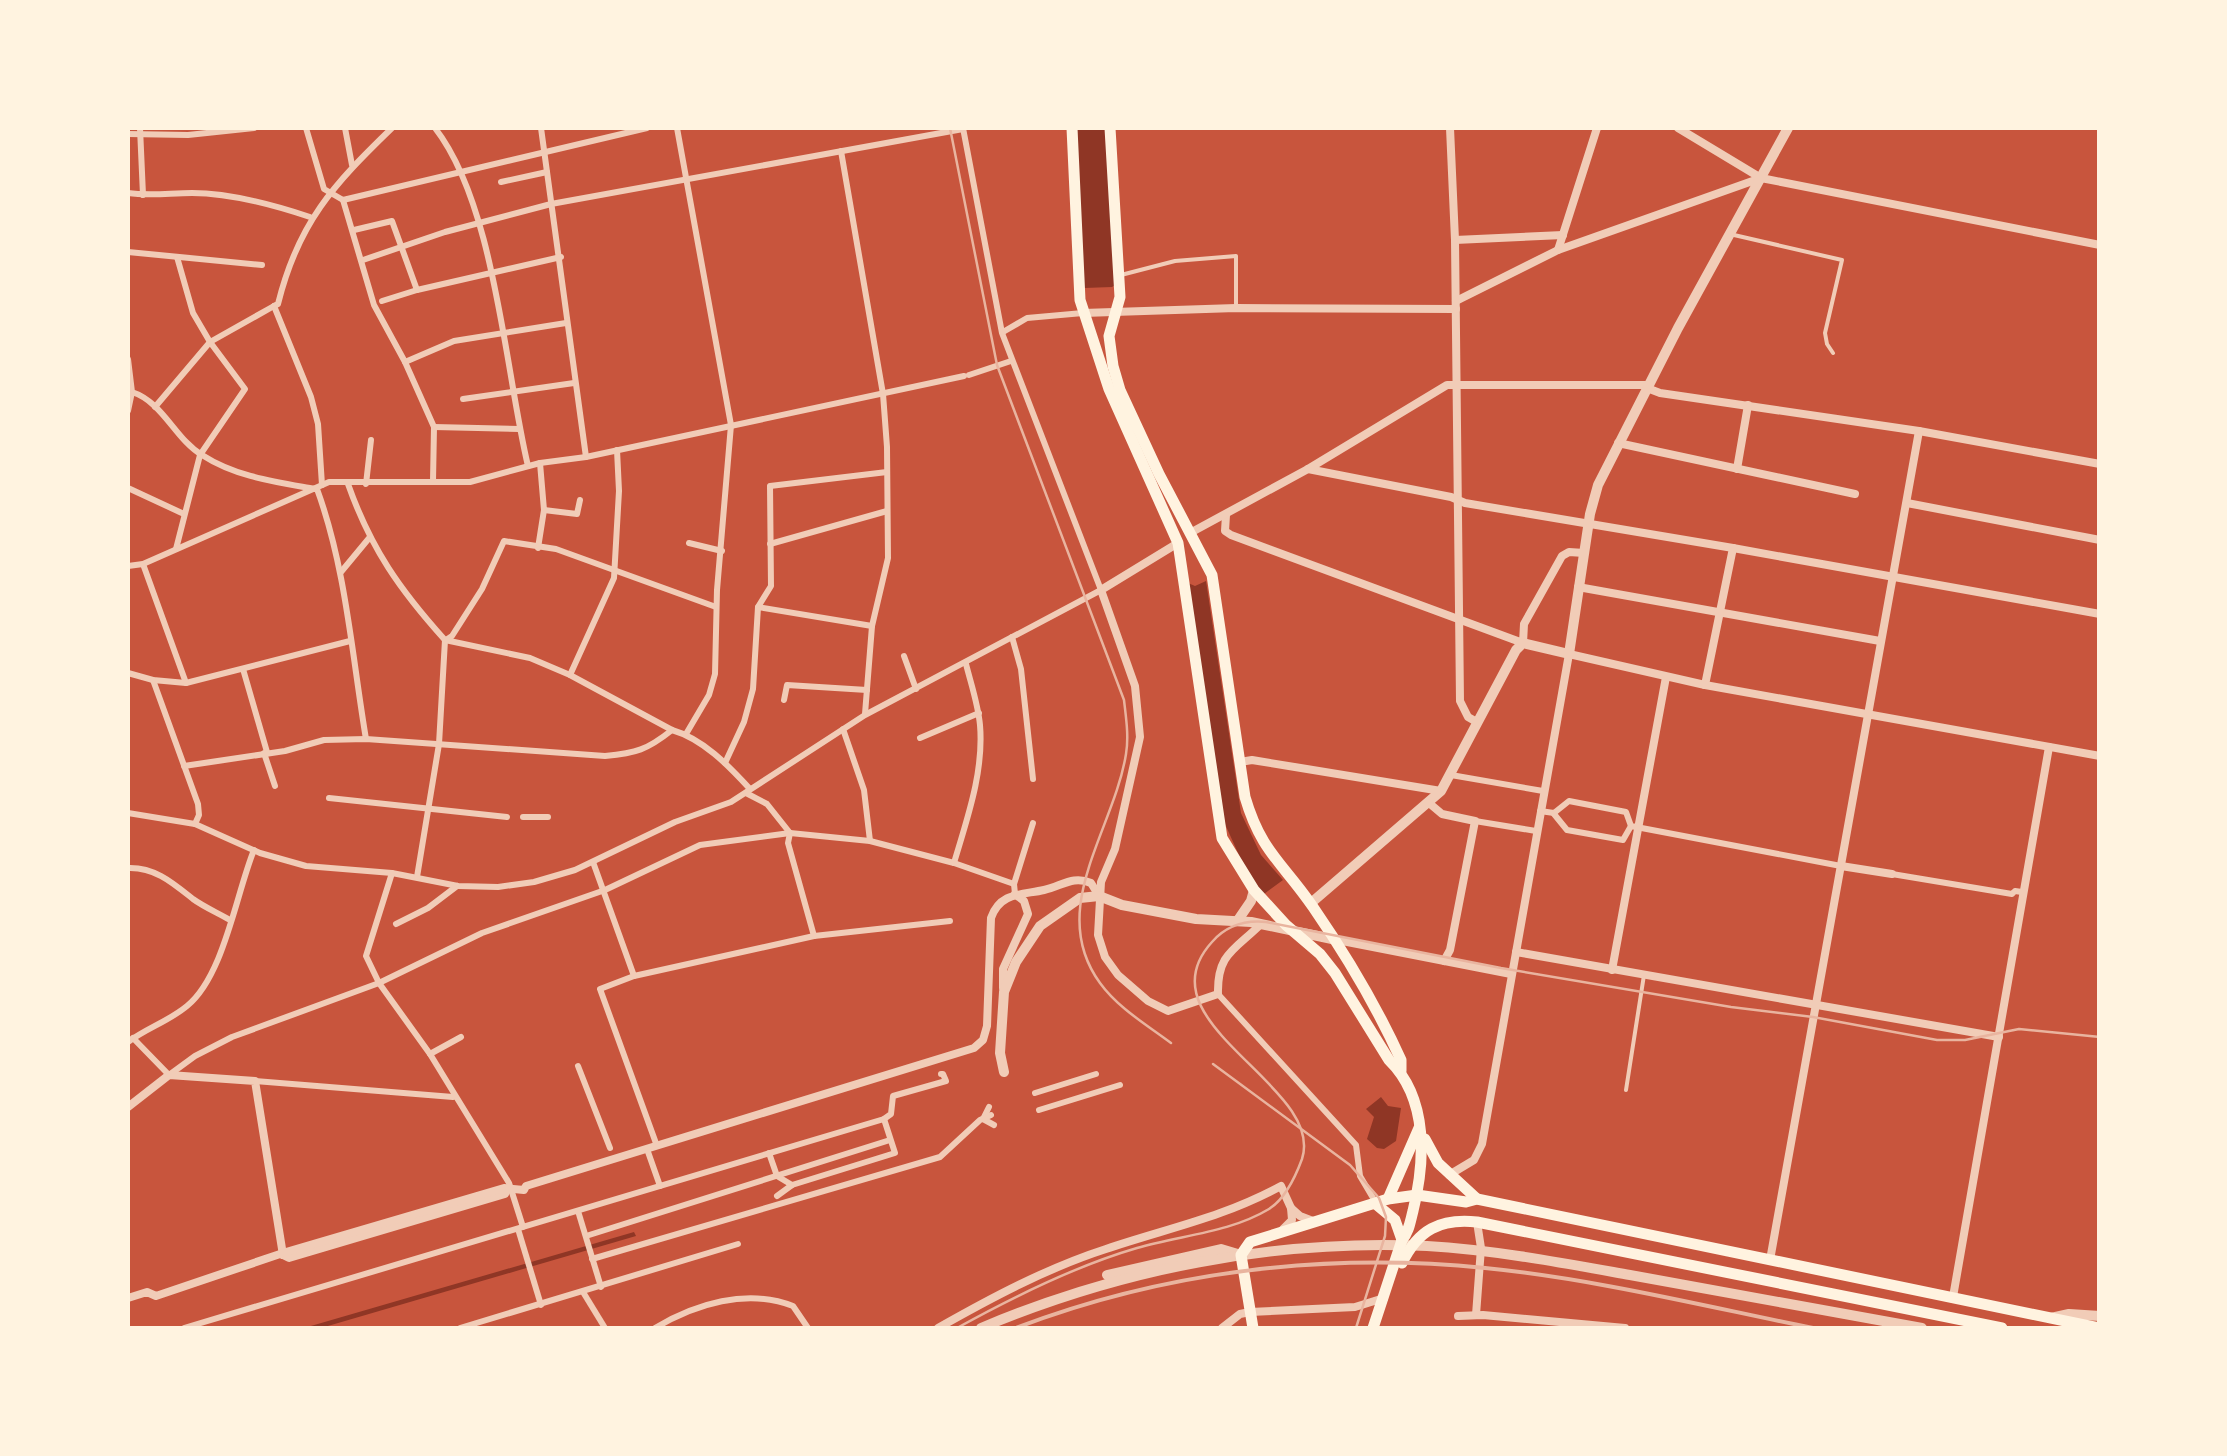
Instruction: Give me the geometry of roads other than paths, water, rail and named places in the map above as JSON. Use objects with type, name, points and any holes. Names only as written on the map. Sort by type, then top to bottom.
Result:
[{"type":"main road","points":[[1072,128],[1083,313],[1109,389],[1178,543],[1222,838],[1254,890],[1336,973],[1411,1092],[1423,1150],[1417,1195],[1407,1235],[1402,1240]]},
{"type":"main road","points":[[1110,128],[1120,297],[1109,336],[1120,390],[1212,575],[1244,797],[1259,838],[1310,903],[1393,1041],[1402,1060],[1401,1072]]},
{"type":"main road","points":[[1419,1128],[1448,1175],[1477,1199]]},
{"type":"main road","points":[[1383,1202],[1419,1128]]},
{"type":"main road","points":[[1253,1328],[1240,1255],[1250,1242],[1417,1195],[1466,1202],[1477,1199],[2099,1328]]},
{"type":"main road","points":[[1374,1325],[1402,1240],[1383,1202]]},
{"type":"main road","points":[[1385,1297],[1417,1237],[1434,1225],[1461,1220],[2002,1328]]},
{"type":"main road","points":[[1929,1313],[1953,1297]]},
{"type":"street","points":[[128,134],[139,131],[188,136],[254,128]]},
{"type":"street","points":[[306,128],[314,165],[330,195],[343,200],[647,128]]},
{"type":"street","points":[[345,128],[352,166]]},
{"type":"street","points":[[155,407],[210,342],[278,304],[287,267],[310,217],[352,166],[392,128]]},
{"type":"street","points":[[435,128],[460,172],[479,222],[528,466]]},
{"type":"street","points":[[541,128],[586,457]]},
{"type":"street","points":[[678,128],[731,425],[716,608],[715,674],[709,695],[686,734]]},
{"type":"street","points":[[362,260],[479,222],[551,204],[963,128],[1002,333],[1135,686],[1140,737],[1114,855],[1100,882],[1100,944],[1112,969],[1132,988],[1168,1010],[1218,994]]},
{"type":"street","points":[[1450,128],[1455,240],[1460,701],[1462,710],[1475,721]]},
{"type":"street","points":[[1558,250],[1597,128]]},
{"type":"street","points":[[1678,128],[1761,178],[2100,245]]},
{"type":"street","points":[[1448,1175],[1469,1164],[1480,1152],[1598,485],[1788,128]]},
{"type":"street","points":[[139,131],[142,195]]},
{"type":"street","points":[[841,151],[884,394],[888,558],[872,626],[865,715]]},
{"type":"street","points":[[502,182],[547,172]]},
{"type":"street","points":[[1002,333],[1026,318],[1083,313],[1456,305],[1558,250],[1761,178]]},
{"type":"street","points":[[128,193],[192,193],[273,205],[310,217]]},
{"type":"street","points":[[343,200],[377,303],[434,427],[432,481]]},
{"type":"street","points":[[354,230],[393,222],[399,251],[417,290]]},
{"type":"street","points":[[1455,240],[1563,235]]},
{"type":"street","points":[[128,252],[262,265]]},
{"type":"street","points":[[377,303],[561,257]]},
{"type":"street","points":[[176,550],[200,454],[245,389],[194,313],[177,258]]},
{"type":"street","points":[[274,306],[318,424],[319,487],[340,572],[366,738]]},
{"type":"street","points":[[406,362],[454,341],[566,323]]},
{"type":"street","points":[[128,358],[128,410]]},
{"type":"street","points":[[130,392],[155,407],[200,454],[252,478],[319,487],[470,482],[540,463],[586,457],[884,394],[1011,361]]},
{"type":"street","points":[[463,400],[574,383]]},
{"type":"street","points":[[128,813],[194,824],[254,850],[320,869],[392,873],[458,886],[498,887],[534,882],[593,862],[675,822],[731,802],[865,715],[1101,590],[1446,385],[1648,386],[1660,393],[1919,431],[2100,464]]},
{"type":"street","points":[[1737,469],[1748,405]]},
{"type":"street","points":[[434,427],[519,429]]},
{"type":"street","points":[[1770,1260],[1919,431]]},
{"type":"street","points":[[366,484],[370,440]]},
{"type":"street","points":[[1618,443],[1855,494]]},
{"type":"street","points":[[570,675],[613,582],[619,491],[617,450]]},
{"type":"street","points":[[538,548],[544,510],[540,463]]},
{"type":"street","points":[[1308,469],[1458,500],[2100,614]]},
{"type":"street","points":[[725,763],[744,722],[753,688],[758,608],[771,586],[770,486],[887,472]]},
{"type":"street","points":[[348,484],[370,537],[401,591],[445,640],[530,658],[570,675],[686,734],[725,763],[790,833],[788,843],[814,936]]},
{"type":"street","points":[[128,566],[143,564],[319,487]]},
{"type":"street","points":[[128,488],[184,514]]},
{"type":"street","points":[[544,510],[577,514],[580,500]]},
{"type":"street","points":[[1907,503],[2100,540]]},
{"type":"street","points":[[770,544],[887,511]]},
{"type":"street","points":[[1226,515],[1225,531],[1231,536],[1523,643],[1705,686],[2100,756]]},
{"type":"street","points":[[340,572],[370,537]]},
{"type":"street","points":[[445,640],[452,636],[482,589],[504,541],[556,549],[716,608]]},
{"type":"street","points":[[690,544],[722,552]]},
{"type":"street","points":[[1705,686],[1733,548]]},
{"type":"street","points":[[1310,903],[1441,790],[1475,721],[1523,643],[1524,624],[1562,556],[1569,552],[1584,553]]},
{"type":"street","points":[[143,564],[186,684]]},
{"type":"street","points":[[1578,587],[1880,640]]},
{"type":"street","points":[[758,608],[872,626]]},
{"type":"street","points":[[1012,636],[1021,668],[1033,779]]},
{"type":"street","points":[[418,877],[438,744],[445,640]]},
{"type":"street","points":[[128,673],[186,684],[350,641]]},
{"type":"street","points":[[904,656],[916,690]]},
{"type":"street","points":[[954,864],[976,787],[980,730],[966,664]]},
{"type":"street","points":[[243,669],[275,786]]},
{"type":"street","points":[[1612,970],[1634,827],[1666,678]]},
{"type":"street","points":[[152,680],[198,804],[194,824]]},
{"type":"street","points":[[784,700],[787,686],[867,690]]},
{"type":"street","points":[[920,738],[979,713]]},
{"type":"street","points":[[843,729],[864,790],[870,841]]},
{"type":"street","points":[[184,766],[324,740],[366,738],[604,756],[633,754],[651,747],[672,730]]},
{"type":"street","points":[[1953,1297],[2050,748]]},
{"type":"street","points":[[1240,762],[1252,760],[1441,790]]},
{"type":"street","points":[[1450,774],[1544,791]]},
{"type":"street","points":[[330,798],[507,817]]},
{"type":"street","points":[[1554,813],[1570,801],[1626,812],[1634,827]]},
{"type":"street","points":[[1429,803],[1442,814],[1536,831]]},
{"type":"street","points":[[1540,811],[1554,813],[1567,830],[1623,840],[1634,827]]},
{"type":"street","points":[[523,817],[548,817]]},
{"type":"street","points":[[1444,962],[1450,950],[1475,821]]},
{"type":"street","points":[[255,1082],[283,1254],[289,1258],[506,1194],[516,1184],[523,1182],[526,1186],[954,1055],[980,1044],[988,1026],[991,918],[1014,889],[1032,823]]},
{"type":"street","points":[[1634,827],[1840,866],[2012,894],[2022,892]]},
{"type":"street","points":[[128,1106],[195,1056],[232,1037],[379,983],[482,933],[605,890],[700,845],[790,833],[870,841],[954,864],[1014,889],[1046,890],[1078,879],[1090,883],[1099,896]]},
{"type":"street","points":[[254,850],[224,944],[191,1003],[159,1026],[130,1040],[169,1076],[454,1097]]},
{"type":"street","points":[[593,862],[634,976]]},
{"type":"street","points":[[128,868],[144,868],[230,920]]},
{"type":"street","points":[[392,873],[366,956],[379,983],[430,1054],[511,1190],[541,1304]]},
{"type":"street","points":[[396,924],[428,908],[458,886]]},
{"type":"street","points":[[1001,1072],[1003,969],[1028,914],[1014,889]]},
{"type":"street","points":[[1238,920],[1254,890]]},
{"type":"street","points":[[1004,992],[1023,949],[1040,926],[1080,898],[1099,896],[1122,905],[1292,929],[1511,974]]},
{"type":"street","points":[[660,1186],[652,1147],[600,989],[634,976],[814,936],[950,921]]},
{"type":"street","points":[[1261,924],[1222,959],[1218,994],[1352,1141],[1359,1151],[1360,1176],[1383,1202]]},
{"type":"street","points":[[1516,952],[1999,1037]]},
{"type":"street","points":[[430,1054],[461,1037]]},
{"type":"street","points":[[578,1066],[610,1148]]},
{"type":"street","points":[[184,1328],[880,1120],[892,1114],[894,1096],[946,1081],[941,1074]]},
{"type":"street","points":[[1034,1093],[1096,1074]]},
{"type":"street","points":[[1040,1110],[1120,1085]]},
{"type":"street","points":[[592,1259],[940,1157],[988,1113],[994,1125]]},
{"type":"street","points":[[777,1196],[792,1185],[894,1154],[880,1120]]},
{"type":"street","points":[[586,1236],[890,1140]]},
{"type":"street","points":[[770,1153],[777,1176],[792,1185]]},
{"type":"street","points":[[938,1328],[1063,1266],[1104,1249],[1223,1215],[1280,1186],[1291,1208],[1304,1218],[1318,1221]]},
{"type":"street","points":[[1277,1232],[1290,1223],[1291,1208]]},
{"type":"street","points":[[578,1211],[601,1287]]},
{"type":"street","points":[[1476,1315],[1481,1248],[1477,1222]]},
{"type":"street","points":[[460,1328],[738,1244]]},
{"type":"street","points":[[981,1328],[1045,1302],[1172,1268],[1270,1252],[1366,1246],[1500,1252],[1922,1328]]},
{"type":"street","points":[[1106,1275],[1221,1250],[1240,1255]]},
{"type":"street","points":[[128,1298],[147,1292],[156,1296],[283,1254]]},
{"type":"street","points":[[584,1292],[605,1328]]},
{"type":"street","points":[[1222,1328],[1240,1314],[1250,1312],[1355,1307],[1385,1297]]},
{"type":"street","points":[[655,1328],[700,1307],[738,1299],[779,1301],[793,1306],[808,1328]]},
{"type":"street","points":[[2050,1319],[2069,1314],[2100,1316]]},
{"type":"street","points":[[1458,1316],[1625,1328]]},
{"type":"lane","points":[[1730,234],[1842,260],[1825,334],[1833,353]]},
{"type":"lane","points":[[1119,276],[1176,261],[1236,256],[1236,308]]},
{"type":"lane","points":[[1626,1090],[1644,975]]},
{"type":"tram line","points":[[950,128],[997,365],[1124,700],[1126,754],[1081,898],[1080,927],[1085,955],[1100,983],[1115,1000],[1171,1043]]},
{"type":"tram line","points":[[957,1328],[1091,1264],[1254,1217],[1285,1194],[1302,1159],[1302,1132],[1288,1105],[1214,1027],[1198,1000],[1196,972],[1212,942],[1243,923],[1266,922],[1501,968],[1937,1040],[1965,1040],[2019,1029],[2100,1037]]},
{"type":"tram line","points":[[1213,1064],[1350,1165],[1379,1198],[1386,1217],[1385,1236],[1356,1328]]},
{"type":"railway","points":[[1016,1328],[1072,1308],[1188,1280],[1306,1265],[1366,1263],[1526,1273],[1813,1328]]}]
